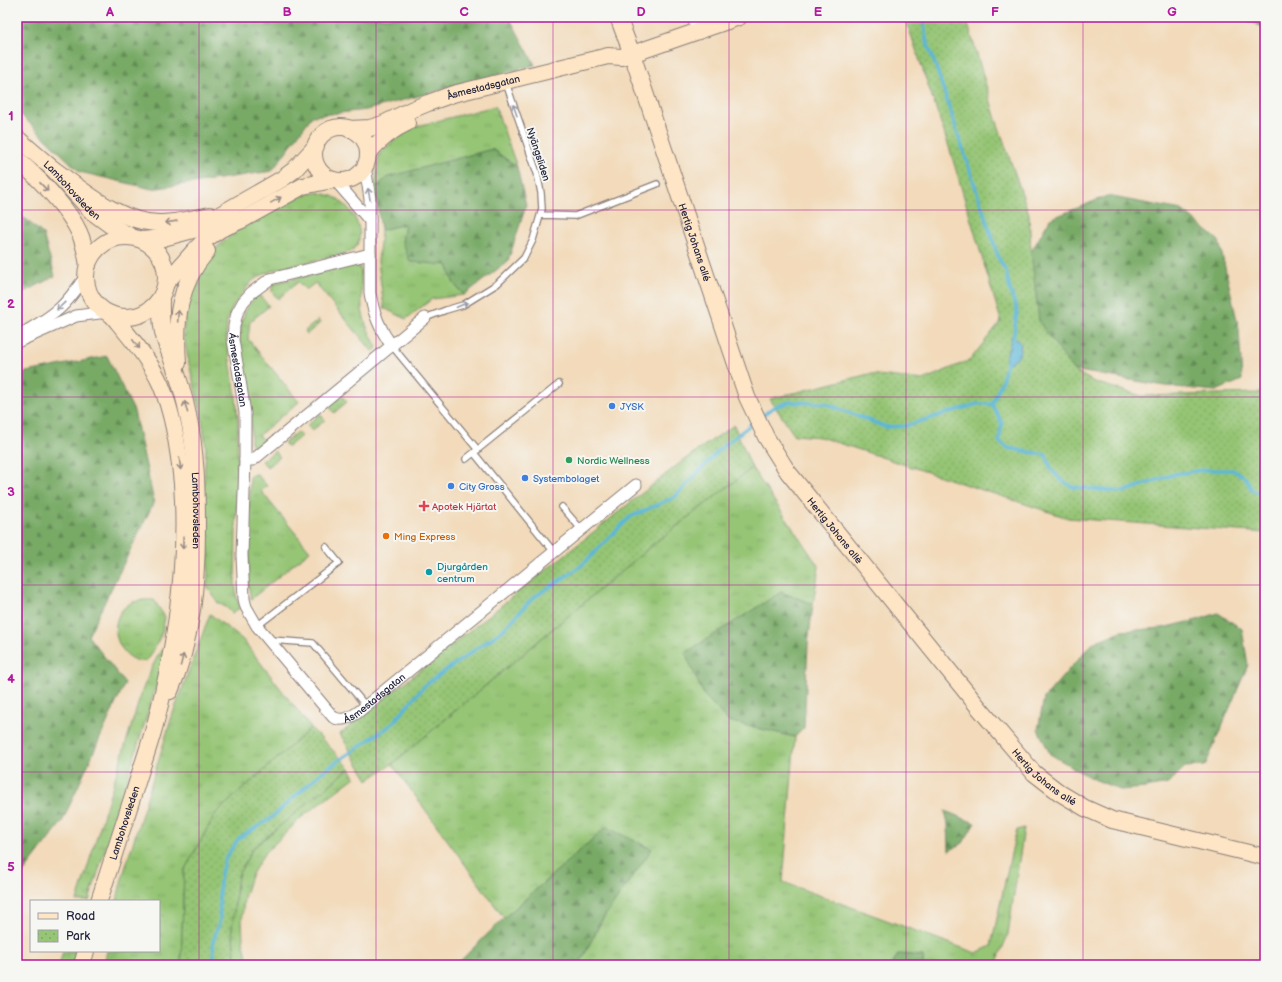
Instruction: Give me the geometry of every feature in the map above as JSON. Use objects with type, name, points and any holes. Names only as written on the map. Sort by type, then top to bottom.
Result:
[{"type":"street","name":"Hertig Johans allé","points":[[618,17],[626,55],[750,405],[766,437],[788,472],[1034,773],[1060,793],[1085,808],[1112,820],[1265,856]]},
{"type":"street","name":"Åsmestadsgatan","points":[[366,160],[380,140],[398,127],[415,119],[507,86],[608,56],[626,55],[695,25],[739,17]]},
{"type":"street","name":"Åsmestadsgatan","points":[[349,129],[370,128],[376,126],[428,102],[507,86]]},
{"type":"street","points":[[17,337],[48,317],[72,296],[87,270],[92,255],[105,242],[115,238],[163,238],[193,230],[288,174],[316,146],[322,136],[331,130],[343,128],[349,129],[358,134],[367,147],[366,160],[370,199],[370,293],[372,305],[381,329],[392,346]]},
{"type":"street","name":"Lambohovsleden","points":[[17,138],[52,168],[91,211],[110,225],[137,238]]},
{"type":"street","points":[[316,146],[315,157],[318,167],[324,175],[334,180],[370,221]]},
{"type":"street","name":"Lambohovsleden","points":[[17,159],[65,209],[75,223],[84,244],[87,270]]},
{"type":"street","points":[[87,270],[88,288],[92,299],[102,309],[109,313],[126,317],[137,316],[150,309],[194,251],[220,229],[242,220],[303,186],[334,180],[342,181],[352,179],[360,174],[366,160]]},
{"type":"street","points":[[52,168],[114,210],[138,220],[150,223],[162,223],[186,220],[223,211]]},
{"type":"street","points":[[180,383],[178,310],[187,280],[196,264],[216,241],[242,220]]},
{"type":"street","points":[[137,238],[152,246],[162,258],[166,269],[163,290]]},
{"type":"street","name":"Åsmestadsgatan","points":[[370,254],[270,279],[256,289],[243,302],[237,313],[232,340],[241,386],[244,413],[245,460],[242,555],[243,591],[246,607],[257,626],[332,717],[338,720],[357,713],[636,485]]},
{"type":"street","name":"Lambohovsleden","points":[[156,721],[179,670],[189,628],[197,550],[197,488],[194,445],[180,383],[164,336],[160,318],[163,290]]},
{"type":"street","points":[[17,342],[76,316],[109,313]]},
{"type":"street","name":"Lambohovsleden","points":[[99,900],[156,721],[173,644],[183,551],[183,504],[180,461],[171,414],[160,384],[145,356],[109,313]]},
{"type":"street","points":[[245,460],[253,460],[426,318]]},
{"type":"street","points":[[82,965],[86,952]]},
{"type":"lane","name":"Nyängsliden","points":[[426,318],[463,305],[497,284],[524,258],[533,240],[542,209],[541,193],[537,173],[507,86]]},
{"type":"lane","points":[[541,214],[575,216],[657,184]]},
{"type":"lane","points":[[392,346],[554,552]]},
{"type":"lane","points":[[466,459],[559,384]]},
{"type":"lane","points":[[562,507],[581,529]]},
{"type":"lane","points":[[257,626],[339,563],[326,547]]},
{"type":"lane","points":[[269,640],[313,643],[366,706]]},
{"type":"green space","points":[[17,17],[509,17],[535,65],[366,110],[312,116],[272,171],[152,189],[80,172],[17,111]]},
{"type":"green space","points":[[905,17],[966,17],[995,116],[1029,214],[1031,252],[1039,322],[1073,370],[1094,382],[1142,396],[1259,393],[1265,390],[1265,533],[1068,518],[820,437],[794,435],[770,399],[869,374],[923,380],[970,360],[1001,321],[950,150]]},
{"type":"green space","points":[[1239,17],[1265,17],[1265,28]]},
{"type":"green space","points":[[495,106],[517,167],[492,149],[375,188],[379,154],[406,129]]},
{"type":"green space","points":[[492,149],[517,167],[526,206],[508,261],[464,295],[454,284],[447,265],[410,262],[402,242],[405,224],[381,230],[375,188],[388,177]]},
{"type":"green space","points":[[317,192],[336,198],[350,211],[358,226],[360,234],[359,241],[354,248],[347,253],[274,270],[252,281],[233,306],[227,321],[226,336],[236,396],[238,422],[235,583],[240,608],[232,613],[226,607],[218,603],[207,586],[209,553],[204,526],[203,500],[206,448],[201,413],[183,332],[188,295],[213,251],[224,241],[238,230],[305,194]]},
{"type":"green space","points":[[1107,196],[1182,210],[1219,241],[1239,329],[1242,380],[1216,391],[1165,386],[1073,370],[1039,322],[1031,252],[1050,219]]},
{"type":"green space","points":[[17,212],[43,234],[55,276],[17,296]]},
{"type":"green space","points":[[405,224],[402,242],[447,265],[454,284],[464,295],[432,299],[406,319],[384,308],[378,262],[381,230]]},
{"type":"green space","points":[[352,265],[359,266],[361,271],[362,310],[366,325],[377,348],[373,352],[315,283],[306,290],[298,282],[278,299],[272,292],[272,285],[279,282]]},
{"type":"green space","points":[[255,296],[260,296],[269,306],[250,322],[248,339],[299,402],[259,435],[264,441],[256,447],[253,446],[251,442],[251,413],[239,336],[241,322],[247,308]]},
{"type":"green space","points":[[318,320],[320,323],[307,334],[305,331]]},
{"type":"green space","points":[[107,356],[134,411],[154,502],[88,636],[125,683],[62,822],[17,881],[17,374]]},
{"type":"green space","points":[[342,396],[347,402],[334,413],[329,406]]},
{"type":"green space","points":[[320,414],[325,420],[312,431],[307,425]]},
{"type":"green space","points":[[734,425],[752,468],[656,542],[392,764],[368,780],[340,734],[685,459]]},
{"type":"green space","points":[[297,432],[301,436],[288,447],[284,443]]},
{"type":"green space","points":[[275,451],[280,457],[267,467],[262,461]]},
{"type":"green space","points":[[752,468],[819,567],[813,604],[781,592],[728,721],[795,737],[783,882],[976,953],[991,946],[1014,840],[1017,830],[1024,828],[1008,934],[996,965],[923,965],[923,956],[898,954],[892,965],[579,965],[602,920],[651,849],[606,827],[504,918],[392,764],[656,542]]},
{"type":"green space","points":[[257,474],[267,486],[261,491],[310,551],[251,599],[248,584],[250,476]]},
{"type":"green space","points":[[781,592],[813,604],[808,644],[804,728],[795,737],[728,721],[704,695],[685,653]]},
{"type":"green space","points":[[154,600],[165,617],[162,633],[150,657],[145,661],[136,660],[128,655],[122,649],[116,633],[118,616],[123,609],[132,602]]},
{"type":"green space","points":[[1218,613],[1242,629],[1248,665],[1205,766],[1185,767],[1168,784],[1120,790],[1089,777],[1050,754],[1038,729],[1044,698],[1092,643],[1121,631],[1162,628],[1197,620]]},
{"type":"green space","points":[[210,614],[243,640],[311,728],[216,813],[184,871],[181,965],[104,965],[107,952],[160,952],[160,900],[117,900],[121,882],[172,716]]},
{"type":"green space","points":[[161,650],[165,652],[156,687],[89,900],[77,900],[142,691]]},
{"type":"green space","points":[[311,728],[350,768],[253,848],[238,875],[232,928],[236,965],[181,965],[184,871],[216,813]]},
{"type":"green space","points":[[350,768],[355,777],[302,817],[264,854],[251,876],[244,898],[242,921],[243,940],[249,965],[236,965],[232,928],[238,875],[253,848]]},
{"type":"green space","points":[[945,811],[975,823],[963,843],[949,851],[948,825]]},
{"type":"green space","points":[[606,827],[652,849],[602,920],[579,965],[456,965],[504,918]]},
{"type":"green space","points":[[63,952],[76,952],[72,965],[59,965]]},
{"type":"green space","points":[[898,954],[923,956],[923,965],[892,965]]},
{"type":"water","points":[[1012,335],[1021,344],[1019,356],[1010,363],[1005,361]]},
{"type":"waterway","points":[[920,17],[924,23],[926,39],[999,259],[1006,271],[1010,290],[1017,310],[1013,341]]},
{"type":"waterway","points":[[992,404],[1002,381],[1008,358]]},
{"type":"waterway","points":[[761,417],[774,407],[790,402],[824,403],[886,427],[905,426],[977,404],[992,404],[1002,423],[999,441],[1008,448],[1046,455],[1051,469],[1061,480],[1073,487],[1123,492],[1175,474],[1204,470],[1233,470],[1245,477],[1252,490],[1265,496]]},
{"type":"waterway","points":[[211,965],[214,958],[213,942],[220,920],[219,892],[221,873],[226,857],[239,838],[270,819],[322,772],[391,725],[425,685],[503,630],[533,598],[580,567],[630,517],[675,497],[721,448],[754,422]]},
{"type":"place","name":"JYSK","points":[[612,406]]},
{"type":"place","name":"Nordic Wellness","points":[[569,460]]},
{"type":"place","name":"Systembolaget","points":[[525,478]]},
{"type":"place","name":"City Gross","points":[[451,486]]},
{"type":"place","name":"Apotek Hjärtat","points":[[424,506]]},
{"type":"place","name":"Ming Express","points":[[386,536]]},
{"type":"place","name":"Djurgården centrum","points":[[429,572]]}]
